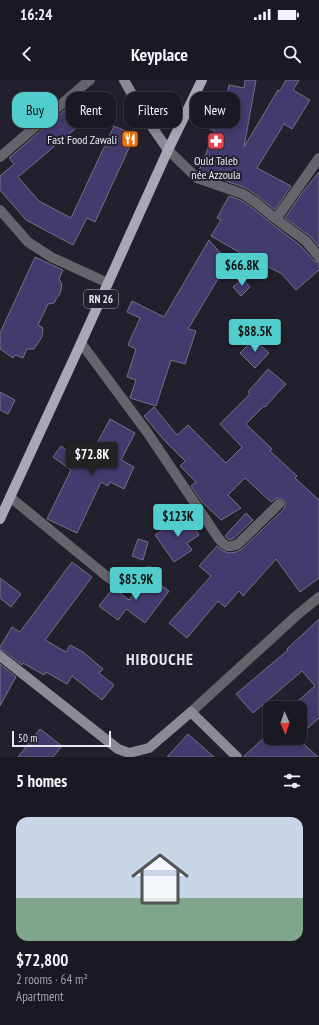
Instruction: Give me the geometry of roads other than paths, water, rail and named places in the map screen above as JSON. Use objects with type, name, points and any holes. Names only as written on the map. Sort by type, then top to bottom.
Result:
[{"type":"main road","points":[[124,80],[143,114],[168,150]]},
{"type":"main road","name":"RN 26","points":[[0,519],[168,150],[202,80]]},
{"type":"main road","points":[[0,656],[118,749],[129,753],[149,748],[191,712],[237,757]]},
{"type":"street","points":[[0,157],[90,80]]},
{"type":"street","points":[[168,150],[197,178],[244,194],[306,241],[319,257]]},
{"type":"street","points":[[276,219],[319,158]]},
{"type":"street","points":[[0,210],[28,242],[52,257],[108,283]]},
{"type":"street","points":[[81,343],[147,432],[224,545],[230,547],[238,544],[279,504]]},
{"type":"street","points":[[10,497],[110,579],[142,577],[149,571]]},
{"type":"street","points":[[191,712],[296,616],[319,597]]},
{"type":"place","name":"Fast Food Zawali","points":[[130,139]]},
{"type":"place","name":"Ould Taleb née Azzoula","points":[[216,141]]},
{"type":"district","name":"HIBOUCHE","points":[[160,659]]}]
